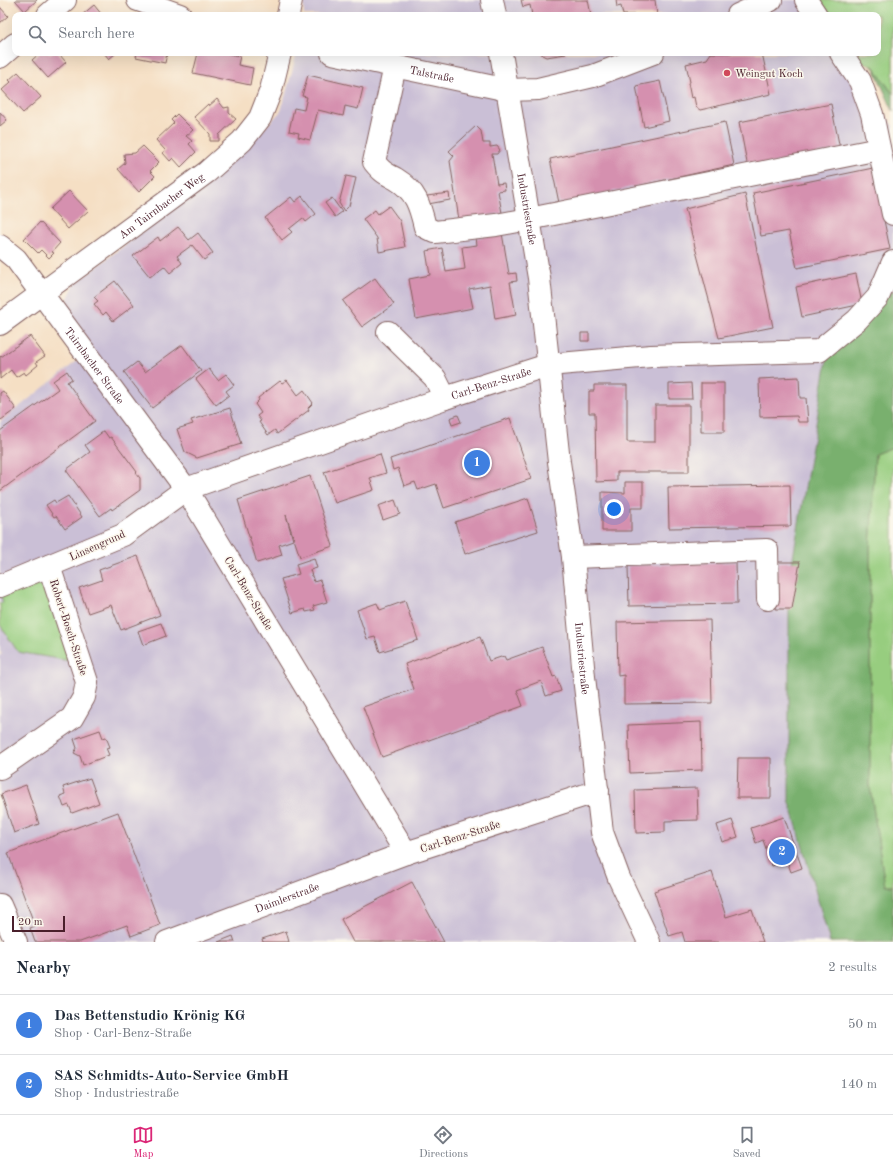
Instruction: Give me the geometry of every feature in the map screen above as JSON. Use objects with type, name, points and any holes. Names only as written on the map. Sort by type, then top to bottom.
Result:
[{"type":"street","points":[[52,12],[66,0]]},
{"type":"street","points":[[138,0],[172,12]]},
{"type":"street","points":[[289,12],[291,0]]},
{"type":"street","points":[[492,0],[494,12]]},
{"type":"street","points":[[745,12],[771,0]]},
{"type":"street","points":[[806,0],[814,12]]},
{"type":"street","points":[[0,58],[12,47]]},
{"type":"street","name":"Am Tairnbacher Weg","points":[[0,324],[207,172],[242,141],[260,118],[272,90],[279,56]]},
{"type":"street","name":"Talstraße","points":[[347,56],[508,90],[538,89],[593,76],[645,56]]},
{"type":"street","name":"Industriestraße","points":[[502,56],[539,278],[559,462],[573,556],[584,677],[602,832],[619,878],[649,942]]},
{"type":"street","points":[[843,56],[860,81],[872,114],[893,214]]},
{"type":"street","points":[[395,66],[374,162],[381,172],[398,180],[414,194],[421,208],[425,227],[434,232],[496,225],[529,219],[879,149]]},
{"type":"street","name":"Tairnbacher Straße","points":[[0,246],[16,259],[186,489]]},
{"type":"street","points":[[548,365],[651,356],[819,352],[857,320],[878,297],[893,262]]},
{"type":"street","points":[[388,332],[434,378],[445,398]]},
{"type":"street","name":"Carl-Benz-Straße","points":[[548,365],[445,398],[186,489],[406,853],[598,791]]},
{"type":"street","name":"Linsengrund","points":[[0,586],[123,535],[186,489]]},
{"type":"street","points":[[573,556],[767,550],[768,599]]},
{"type":"street","name":"Robert-Bosch-Straße","points":[[0,768],[72,718],[84,697],[87,682],[49,566]]},
{"type":"street","name":"Daimlerstraße","points":[[167,942],[406,853]]},
{"type":"street","points":[[0,905],[16,942]]},
{"type":"shaded area","points":[[303,0],[806,0],[814,12],[304,12]]},
{"type":"shaded area","points":[[296,56],[845,56],[893,126],[893,290],[828,354],[789,799],[830,942],[0,942],[0,655],[2,654],[0,652],[0,422],[91,350],[64,306],[75,284],[230,163],[281,111]]},
{"type":"green space","points":[[820,0],[893,0],[893,94],[873,66],[856,61],[853,56],[881,56],[881,12],[827,12]]},
{"type":"green space","points":[[873,66],[893,94],[893,111]]},
{"type":"green space","points":[[893,290],[893,352],[891,354],[893,363],[893,447],[875,454],[870,549],[870,787],[885,886],[893,886],[893,942],[830,942],[789,799],[789,581],[828,354]]},
{"type":"green space","points":[[893,447],[893,886],[885,886],[870,787],[870,549],[875,454]]},
{"type":"green space","points":[[31,582],[42,586],[47,590],[76,662],[18,652],[0,625],[0,603],[3,602],[0,594]]},
{"type":"building","points":[[15,0],[37,0],[25,11]]},
{"type":"building","points":[[521,0],[588,0],[590,12],[531,12],[530,5],[523,7]]},
{"type":"building","points":[[616,0],[655,0],[657,12],[622,12],[621,6],[617,7]]},
{"type":"building","points":[[94,5],[100,12],[86,12]]},
{"type":"building","points":[[0,7],[8,16],[0,23]]},
{"type":"building","points":[[37,56],[61,56],[66,62],[48,78],[32,60]]},
{"type":"building","points":[[136,56],[166,56],[165,63]]},
{"type":"building","points":[[197,56],[240,56],[238,65],[253,68],[250,85],[193,73]]},
{"type":"building","name":"Weingut Koch","points":[[709,56],[763,56],[771,94],[700,110],[696,107],[694,97],[691,98],[688,83],[690,82],[686,64],[707,59]]},
{"type":"building","points":[[18,72],[41,97],[23,113],[2,90],[11,82],[9,80]]},
{"type":"building","points":[[308,75],[363,88],[358,109],[345,106],[343,116],[318,110],[310,140],[298,137],[299,133],[289,131],[294,108],[304,110],[307,97],[302,96]]},
{"type":"building","points":[[660,81],[669,121],[644,127],[636,86]]},
{"type":"building","points":[[217,99],[224,108],[229,107],[229,113],[236,119],[219,135],[219,141],[210,141],[210,134],[194,117],[208,104],[209,106]]},
{"type":"building","points":[[831,104],[840,149],[748,168],[739,122]]},
{"type":"building","points":[[0,112],[7,120],[0,126]]},
{"type":"building","points":[[177,114],[193,130],[186,136],[192,141],[189,144],[196,152],[181,167],[173,158],[170,161],[163,153],[165,150],[156,140],[174,123],[171,120]]},
{"type":"building","points":[[725,122],[734,165],[559,203],[550,159]]},
{"type":"building","points":[[476,126],[481,131],[483,143],[490,143],[490,147],[497,146],[500,150],[497,154],[492,154],[497,184],[504,183],[505,190],[498,191],[502,213],[459,220],[450,161],[454,156],[449,151]]},
{"type":"building","points":[[143,146],[159,162],[150,171],[155,176],[139,192],[118,169],[125,163],[124,154],[135,153]]},
{"type":"building","points":[[873,168],[890,249],[797,268],[789,231],[761,236],[753,193]]},
{"type":"building","points":[[346,176],[356,178],[349,206],[344,211],[339,203]]},
{"type":"building","points":[[69,191],[88,211],[68,229],[50,209]]},
{"type":"building","points":[[449,193],[450,200],[428,204],[427,196]]},
{"type":"building","points":[[745,194],[773,327],[719,338],[685,209]]},
{"type":"building","points":[[302,196],[316,214],[306,222],[303,218],[289,229],[292,232],[282,240],[265,218],[291,197],[295,202]]},
{"type":"building","points":[[332,198],[342,212],[335,217],[325,203]]},
{"type":"building","points":[[389,206],[400,221],[405,247],[379,252],[377,238],[363,219],[375,210],[378,214]]},
{"type":"building","points":[[40,222],[60,243],[49,258],[41,250],[38,253],[24,239]]},
{"type":"building","points":[[178,227],[189,240],[198,233],[213,253],[204,260],[192,245],[177,256],[182,263],[170,273],[164,266],[150,277],[133,256],[158,237],[160,241]]},
{"type":"building","points":[[502,233],[509,274],[516,273],[517,281],[510,282],[516,315],[495,319],[490,285],[469,289],[473,308],[416,319],[409,279],[430,275],[426,251],[442,248],[446,272],[465,269],[462,247],[477,245],[476,238]]},
{"type":"building","points":[[856,274],[862,304],[802,317],[796,287]]},
{"type":"building","points":[[375,278],[394,304],[362,327],[343,301]]},
{"type":"building","points":[[115,281],[134,305],[113,321],[106,312],[103,315],[94,304],[98,301],[94,297]]},
{"type":"building","points":[[581,333],[589,333],[589,341],[581,341]]},
{"type":"building","points":[[30,336],[45,356],[36,362],[38,365],[26,375],[24,372],[16,377],[11,370],[0,379],[0,356],[1,357]]},
{"type":"building","points":[[182,345],[201,371],[152,408],[124,372],[137,362],[145,372]]},
{"type":"building","points":[[209,369],[218,380],[226,374],[234,385],[226,391],[229,395],[216,405],[196,379]]},
{"type":"building","points":[[67,371],[72,379],[67,382],[95,421],[0,491],[0,431],[58,389],[53,381]]},
{"type":"building","points":[[799,377],[800,398],[806,398],[808,422],[798,422],[797,416],[760,417],[759,379]]},
{"type":"building","points":[[287,380],[298,395],[304,390],[313,403],[308,408],[309,410],[277,434],[275,430],[268,435],[259,422],[261,421],[257,416],[261,413],[255,404],[259,400],[258,398],[280,381],[282,383]]},
{"type":"building","points":[[691,383],[692,399],[669,399],[669,384]]},
{"type":"building","points":[[701,383],[724,383],[724,432],[701,432]]},
{"type":"building","points":[[594,385],[627,385],[627,442],[655,442],[655,405],[689,405],[689,472],[617,472],[617,481],[596,482],[595,413],[589,413],[589,391],[594,391]]},
{"type":"building","points":[[3,391],[16,409],[1,420],[0,393]]},
{"type":"building","points":[[230,408],[241,444],[197,458],[185,452],[177,429],[193,424],[191,420]]},
{"type":"building","points":[[458,415],[461,422],[452,425],[450,418]]},
{"type":"building","points":[[510,418],[531,479],[444,508],[436,484],[418,490],[415,482],[404,486],[398,468],[393,470],[390,459]]},
{"type":"building","points":[[104,431],[109,438],[111,437],[137,472],[136,473],[140,478],[140,490],[112,510],[111,508],[100,516],[66,470],[90,452],[85,445]]},
{"type":"building","points":[[380,454],[386,473],[370,478],[374,490],[335,503],[324,472]]},
{"type":"building","points":[[310,476],[333,546],[300,557],[286,515],[293,540],[279,545],[282,555],[257,563],[238,500]]},
{"type":"building","points":[[625,482],[643,482],[643,508],[631,508],[631,531],[602,531],[602,492],[625,493]]},
{"type":"building","points":[[790,485],[791,526],[669,528],[668,487]]},
{"type":"building","points":[[68,496],[82,517],[65,529],[46,505],[54,500],[56,503]]},
{"type":"building","points":[[528,498],[538,531],[465,554],[455,522]]},
{"type":"building","points":[[395,500],[400,514],[383,520],[378,506]]},
{"type":"building","points":[[138,556],[160,615],[121,630],[111,605],[88,613],[79,588],[102,580],[99,570]]},
{"type":"building","points":[[314,558],[317,568],[310,570],[314,582],[320,580],[327,602],[313,606],[315,610],[306,612],[305,609],[292,613],[281,579],[299,574],[296,564]]},
{"type":"building","points":[[736,562],[737,604],[629,606],[628,566]]},
{"type":"building","points":[[778,562],[800,562],[792,609],[776,609]]},
{"type":"building","points":[[405,601],[418,640],[380,652],[375,637],[367,639],[357,610],[377,603],[380,610]]},
{"type":"building","points":[[710,620],[712,703],[624,704],[624,675],[618,676],[617,622]]},
{"type":"building","points":[[161,623],[166,636],[143,645],[138,631]]},
{"type":"building","points":[[480,637],[489,661],[504,656],[506,660],[542,647],[553,677],[556,676],[561,691],[546,696],[541,681],[517,690],[523,706],[382,757],[363,707],[414,689],[405,664]]},
{"type":"building","points":[[701,722],[702,770],[630,773],[628,725]]},
{"type":"building","points":[[100,730],[103,738],[106,737],[110,747],[106,748],[109,755],[83,765],[80,756],[74,753],[77,748],[74,739]]},
{"type":"building","points":[[738,758],[771,758],[771,798],[737,798]]},
{"type":"building","points":[[90,778],[99,803],[72,813],[69,805],[64,807],[60,796],[65,794],[63,787]]},
{"type":"building","points":[[26,785],[39,824],[14,833],[1,794]]},
{"type":"building","points":[[697,788],[698,820],[665,821],[665,832],[636,833],[635,790]]},
{"type":"building","points":[[118,812],[160,925],[131,936],[127,925],[80,942],[35,942],[30,928],[35,926],[8,853]]},
{"type":"building","points":[[784,817],[802,868],[791,872],[787,861],[772,866],[763,840],[756,843],[751,828]]},
{"type":"building","points":[[732,820],[738,837],[722,842],[717,825]]},
{"type":"building","points":[[712,872],[726,917],[752,909],[763,942],[685,942],[682,932],[669,936],[654,891]]},
{"type":"building","points":[[412,882],[444,942],[353,942],[341,919]]},
{"type":"building","points":[[286,931],[289,942],[263,942],[262,939]]},
{"type":"building","points":[[233,936],[235,942],[218,942]]},
{"type":"place","name":"Weingut Koch","points":[[727,73]]},
{"type":"place","name":"Das Bettenstudio Krönig KG","points":[[477,463]]},
{"type":"place","name":"SAS Schmidts-Auto-Service GmbH","points":[[782,852]]}]
